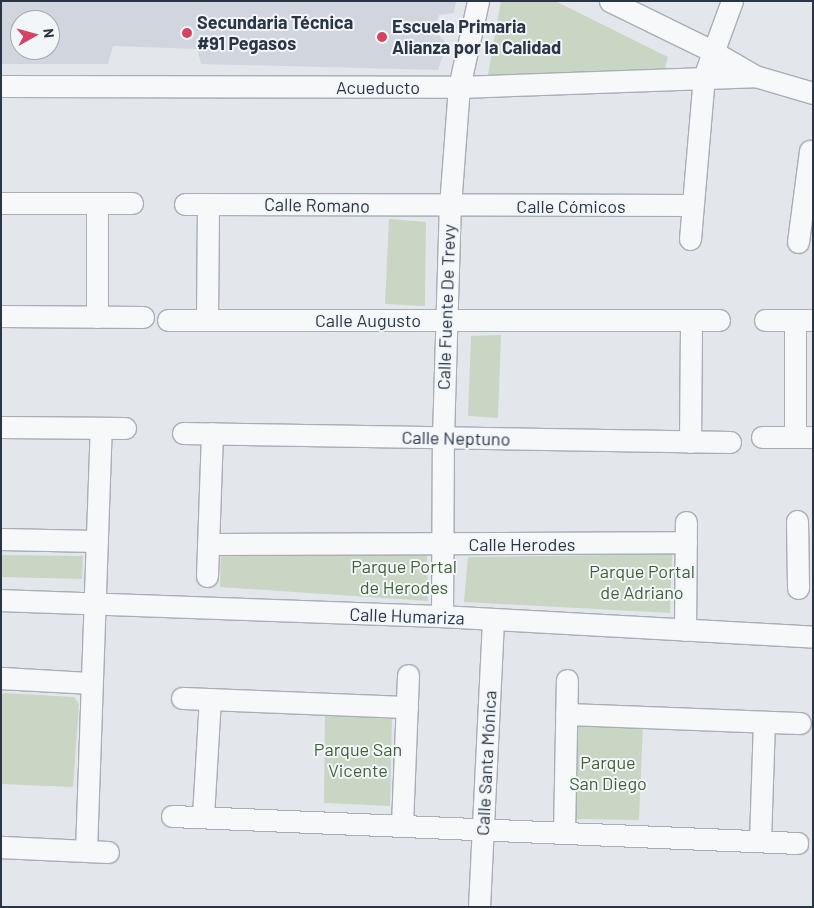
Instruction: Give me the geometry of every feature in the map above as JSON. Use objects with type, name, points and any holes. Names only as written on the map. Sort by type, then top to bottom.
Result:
[{"type":"street","name":"Calle Fuente De Trevy","points":[[442,616],[445,320],[450,206],[459,86],[478,1]]},
{"type":"street","points":[[610,1],[712,51],[755,76],[813,94]]},
{"type":"street","points":[[690,239],[704,77],[732,1]]},
{"type":"street","name":"Acueducto","points":[[1,86],[459,86],[755,76]]},
{"type":"street","points":[[798,242],[807,211],[810,151]]},
{"type":"street","points":[[1,203],[132,203]]},
{"type":"street","points":[[96,203],[97,317]]},
{"type":"street","name":"Calle Romano","points":[[184,204],[450,206]]},
{"type":"street","points":[[207,320],[208,204]]},
{"type":"street","name":"Calle Cómicos","points":[[450,206],[692,205]]},
{"type":"street","points":[[1,316],[143,317]]},
{"type":"street","name":"Calle Augusto","points":[[168,320],[719,320]]},
{"type":"street","points":[[690,442],[691,320]]},
{"type":"street","points":[[762,437],[804,437],[804,320],[765,320]]},
{"type":"street","points":[[1,427],[125,428]]},
{"type":"street","points":[[86,851],[101,428]]},
{"type":"street","name":"Calle Neptuno","points":[[183,433],[730,442]]},
{"type":"street","points":[[207,576],[212,434]]},
{"type":"street","points":[[797,520],[805,551],[798,588]]},
{"type":"street","name":"Calle Herodes","points":[[208,544],[444,544],[686,532],[685,630]]},
{"type":"street","points":[[1,539],[97,541]]},
{"type":"street","name":"Calle Humariza","points":[[1,600],[442,616],[813,637]]},
{"type":"street","name":"Calle Santa Mónica","points":[[479,907],[494,619]]},
{"type":"street","points":[[402,825],[408,675]]},
{"type":"street","points":[[1,678],[91,683]]},
{"type":"street","points":[[564,833],[567,680]]},
{"type":"street","points":[[182,698],[407,707]]},
{"type":"street","points":[[203,816],[210,699]]},
{"type":"street","points":[[566,714],[800,723]]},
{"type":"street","points":[[760,841],[764,722]]},
{"type":"street","points":[[172,816],[797,843]]},
{"type":"street","points":[[1,847],[108,852]]},
{"type":"shaded area","name":"Secundaria Técnica #91 Pegasos","points":[[1,1],[456,1],[454,13],[439,15],[434,30],[447,44],[438,70],[201,64],[197,49],[113,46],[108,64],[1,64]]},
{"type":"green space","points":[[501,1],[555,1],[668,57],[664,72],[488,75]]},
{"type":"green space","points":[[389,219],[426,222],[425,306],[385,304]]},
{"type":"green space","points":[[501,335],[498,418],[468,416],[471,336]]},
{"type":"green space","name":"Parque Portal de Herodes","points":[[221,552],[427,555],[428,601],[220,587]]},
{"type":"green space","name":"Parque Portal de Adriano","points":[[672,554],[670,613],[464,602],[468,557]]},
{"type":"green space","points":[[1,555],[83,556],[82,579],[1,577]]},
{"type":"green space","points":[[4,693],[74,697],[79,704],[73,787],[1,784],[1,695]]},
{"type":"green space","name":"Parque San Vicente","points":[[325,715],[392,719],[390,806],[324,803]]},
{"type":"green space","name":"Parque San Diego","points":[[577,724],[643,726],[639,820],[573,819]]},
{"type":"place","name":"Secundaria Técnica #91 Pegasos","points":[[187,33]]},
{"type":"place","name":"Escuela Primaria Alianza por la Calidad","points":[[382,37]]}]
